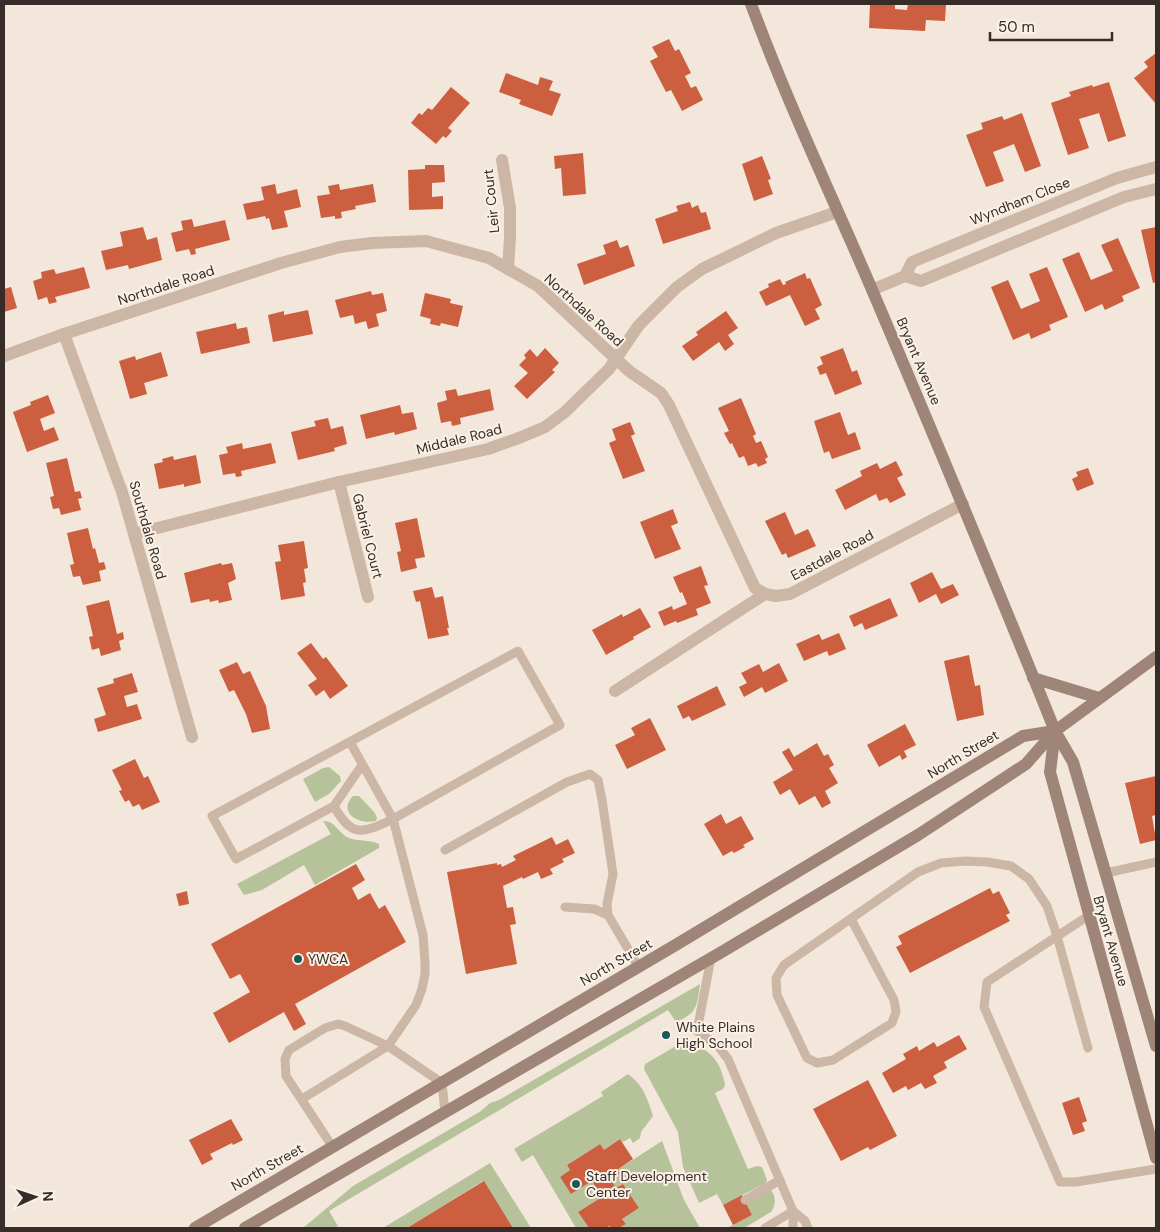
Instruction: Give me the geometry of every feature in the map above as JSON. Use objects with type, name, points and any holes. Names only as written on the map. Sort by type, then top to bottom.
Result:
[{"type":"main road","name":"Bryant Avenue","points":[[752,4],[770,56],[963,504],[1055,731],[1073,762],[1156,1046]]},
{"type":"main road","name":"North Street","points":[[245,1228],[711,958],[918,835],[1026,764],[1055,731],[1156,657]]},
{"type":"main road","points":[[1033,678],[1100,698]]},
{"type":"main road","name":"Bryant Avenue","points":[[1055,731],[1050,772],[1156,1158]]},
{"type":"main road","name":"North Street","points":[[195,1228],[332,1146],[442,1084],[1022,736],[1055,731]]},
{"type":"street","name":"Leir Court","points":[[502,160],[510,208],[508,268]]},
{"type":"street","name":"Wyndham Close","points":[[905,276],[912,262],[1117,178],[1156,167]]},
{"type":"street","points":[[1117,178],[1124,197]]},
{"type":"street","name":"Wyndham Close","points":[[872,290],[905,276],[921,281],[1124,197],[1156,189]]},
{"type":"street","name":"Middale Road","points":[[134,534],[339,482],[488,449],[519,438],[545,426],[565,412],[609,369],[639,325],[677,287],[702,269],[776,233],[837,212]]},
{"type":"street","name":"Northdale Road","points":[[4,356],[64,334],[281,263],[340,247],[372,243],[426,241],[489,258],[538,286],[629,371],[661,392],[755,588],[765,594]]},
{"type":"street","name":"Southdale Road","points":[[64,334],[122,492],[192,737]]},
{"type":"street","name":"Gabriel Court","points":[[339,482],[368,597]]},
{"type":"street","name":"Eastdale Road","points":[[765,594],[776,596],[790,594],[963,504]]},
{"type":"street","points":[[615,691],[765,594]]},
{"type":"lane","points":[[334,806],[348,827],[358,830],[369,830],[393,820],[560,725],[518,651],[212,816],[236,859],[334,806],[362,766]]},
{"type":"lane","points":[[302,1099],[388,1046],[416,1005],[425,974],[423,935],[393,820],[350,742]]},
{"type":"lane","points":[[445,850],[566,782],[590,774],[598,780],[612,874],[607,904],[608,915],[638,966]]},
{"type":"lane","points":[[851,919],[894,1000],[896,1012],[892,1023],[833,1060],[817,1063],[807,1058],[777,995],[776,978],[784,965],[918,872],[940,863],[965,860],[1011,866],[1029,879],[1047,906],[1088,1048]]},
{"type":"lane","points":[[1106,873],[1156,862]]},
{"type":"lane","points":[[566,907],[594,909],[608,915]]},
{"type":"lane","points":[[1088,916],[987,982],[984,1007],[1060,1182],[1076,1182],[1156,1169]]},
{"type":"lane","points":[[711,958],[697,1031],[718,1046],[728,1059],[793,1211],[794,1228]]},
{"type":"lane","points":[[332,1146],[286,1076],[284,1066],[289,1050],[325,1028],[338,1024],[388,1046],[442,1084],[445,1112]]},
{"type":"lane","points":[[745,1200],[780,1180]]},
{"type":"lane","points":[[765,1228],[793,1211]]},
{"type":"lane","points":[[793,1211],[805,1221],[808,1228]]},
{"type":"green space","points":[[329,767],[340,776],[341,781],[329,794],[315,802],[303,779],[323,768]]},
{"type":"green space","points":[[353,796],[359,796],[375,813],[376,821],[363,821],[352,816],[347,808]]},
{"type":"green space","points":[[323,821],[333,824],[347,837],[354,840],[375,842],[379,844],[379,848],[315,885],[304,865],[262,890],[244,895],[237,884],[331,834]]},
{"type":"green space","points":[[700,984],[695,1008],[683,1019],[676,1022],[668,1010],[329,1211],[338,1226],[334,1228],[303,1228],[353,1186],[481,1111],[490,1103],[499,1100]]},
{"type":"green space","points":[[684,1044],[700,1048],[717,1062],[725,1085],[723,1089],[715,1093],[748,1169],[757,1166],[762,1167],[767,1180],[766,1183],[723,1205],[717,1194],[699,1203],[683,1167],[678,1132],[644,1069],[645,1064],[676,1046]]},
{"type":"green space","points":[[628,1074],[641,1088],[647,1098],[653,1116],[641,1132],[640,1138],[633,1143],[630,1138],[623,1142],[620,1139],[604,1150],[600,1144],[567,1165],[570,1170],[560,1177],[571,1194],[592,1181],[602,1197],[578,1212],[589,1228],[576,1228],[533,1155],[522,1162],[514,1149],[603,1096],[601,1092]]},
{"type":"green space","points":[[662,1141],[684,1200],[700,1228],[619,1228],[626,1224],[622,1219],[639,1208],[623,1184],[616,1188],[611,1180],[620,1174],[617,1170]]},
{"type":"green space","points":[[490,1163],[531,1228],[513,1228],[483,1181],[407,1228],[383,1228]]},
{"type":"green space","points":[[771,1190],[775,1201],[771,1212],[744,1228],[727,1228],[752,1215],[746,1203]]},
{"type":"building","points":[[870,4],[895,4],[895,9],[907,10],[908,4],[946,4],[945,21],[926,20],[925,31],[869,28]]},
{"type":"building","points":[[669,39],[675,51],[679,49],[691,73],[685,76],[691,88],[696,86],[703,100],[682,111],[671,90],[666,92],[650,61],[658,57],[652,47]]},
{"type":"building","points":[[1156,53],[1156,104],[1134,78],[1148,67],[1144,62]]},
{"type":"building","points":[[506,73],[538,85],[540,77],[553,81],[549,90],[561,94],[552,116],[519,104],[521,100],[499,92]]},
{"type":"building","points":[[1109,82],[1126,136],[1108,142],[1099,113],[1079,119],[1089,148],[1068,155],[1051,103],[1071,96],[1069,92]]},
{"type":"building","points":[[451,87],[470,103],[448,128],[452,131],[446,138],[443,136],[436,144],[411,123],[419,113],[422,115],[428,108],[432,110]]},
{"type":"building","points":[[1022,113],[1041,166],[1025,172],[1014,144],[993,152],[1004,181],[986,187],[966,135],[983,129],[981,123],[1002,116],[1004,120]]},
{"type":"building","points":[[583,153],[586,194],[563,196],[561,168],[555,169],[554,156]]},
{"type":"building","points":[[762,156],[771,179],[768,180],[773,194],[754,201],[742,164]]},
{"type":"building","points":[[425,165],[444,165],[445,182],[432,183],[432,197],[443,196],[443,209],[409,210],[408,170],[425,169]]},
{"type":"building","points":[[275,184],[277,194],[297,189],[301,207],[284,211],[288,227],[272,230],[269,218],[266,219],[265,216],[247,220],[243,204],[264,200],[261,187]]},
{"type":"building","points":[[339,184],[340,190],[373,184],[376,202],[355,206],[356,209],[341,212],[342,218],[335,219],[335,216],[321,218],[317,196],[330,194],[328,186]]},
{"type":"building","points":[[690,202],[692,208],[698,205],[701,213],[706,212],[711,229],[663,244],[655,219],[678,211],[676,206]]},
{"type":"building","points":[[192,219],[194,227],[225,220],[230,240],[195,249],[196,254],[191,255],[189,249],[176,252],[171,233],[183,230],[181,221]]},
{"type":"building","points":[[143,227],[147,240],[157,237],[162,260],[129,269],[128,265],[106,270],[101,251],[123,246],[120,232]]},
{"type":"building","points":[[1156,227],[1156,282],[1153,283],[1141,230]]},
{"type":"building","points":[[1118,238],[1140,288],[1122,296],[1124,301],[1105,310],[1102,304],[1085,312],[1062,259],[1079,252],[1091,280],[1113,271],[1101,245]]},
{"type":"building","points":[[617,240],[620,248],[628,245],[635,266],[584,285],[577,264],[606,254],[603,245]]},
{"type":"building","points":[[84,267],[90,288],[55,297],[57,302],[49,304],[47,297],[38,300],[33,281],[42,278],[41,272],[54,269],[56,274]]},
{"type":"building","points":[[1047,267],[1068,317],[1049,325],[1051,330],[1031,339],[1029,333],[1013,340],[991,287],[1008,280],[1021,309],[1040,301],[1029,274]]},
{"type":"building","points":[[805,273],[807,279],[810,278],[822,305],[815,309],[820,319],[805,326],[790,295],[766,306],[759,292],[769,287],[768,284],[780,279],[783,285],[786,284],[785,282]]},
{"type":"building","points":[[11,287],[17,308],[4,312],[4,289]]},
{"type":"building","points":[[371,291],[372,295],[383,293],[387,311],[376,314],[379,326],[368,329],[366,321],[355,324],[353,315],[340,318],[335,300]]},
{"type":"building","points":[[425,293],[451,299],[450,303],[463,306],[458,327],[441,323],[440,326],[430,324],[431,319],[420,316]]},
{"type":"building","points":[[308,310],[313,334],[273,342],[268,315],[284,311],[284,315]]},
{"type":"building","points":[[726,311],[738,328],[728,335],[734,344],[725,351],[719,342],[693,361],[682,346],[698,335],[696,332]]},
{"type":"building","points":[[236,323],[237,329],[247,327],[250,343],[201,354],[196,332]]},
{"type":"building","points":[[545,348],[559,363],[552,370],[555,372],[527,399],[514,386],[528,373],[519,365],[526,358],[524,355],[530,349],[537,357]]},
{"type":"building","points":[[843,348],[852,372],[857,370],[862,384],[835,395],[826,373],[820,375],[817,367],[823,364],[820,357]]},
{"type":"building","points":[[161,352],[168,376],[144,383],[147,394],[130,399],[119,361],[135,356],[136,360]]},
{"type":"building","points":[[456,389],[458,396],[490,389],[494,410],[460,418],[461,424],[452,426],[451,421],[441,423],[437,403],[447,400],[445,391]]},
{"type":"building","points":[[48,395],[55,413],[40,419],[44,431],[54,427],[59,440],[27,452],[13,412],[31,405],[30,402]]},
{"type":"building","points":[[741,398],[756,434],[753,436],[756,443],[761,441],[768,457],[765,459],[767,463],[758,467],[756,463],[748,466],[744,456],[739,458],[732,443],[730,444],[724,433],[729,431],[718,408]]},
{"type":"building","points":[[400,405],[402,414],[413,412],[417,429],[395,435],[394,432],[366,439],[360,415]]},
{"type":"building","points":[[840,412],[848,435],[855,432],[861,449],[832,459],[829,451],[824,453],[814,421]]},
{"type":"building","points":[[328,418],[331,429],[343,426],[347,444],[334,448],[335,451],[298,460],[291,432],[316,426],[314,421]]},
{"type":"building","points":[[630,422],[635,434],[631,436],[645,471],[623,479],[609,443],[616,440],[612,429]]},
{"type":"building","points":[[242,443],[243,449],[271,443],[276,463],[241,471],[242,476],[236,477],[235,473],[223,475],[219,455],[228,453],[226,447]]},
{"type":"building","points":[[196,455],[201,483],[184,487],[184,484],[159,489],[154,464],[163,462],[162,459],[173,456],[174,460]]},
{"type":"building","points":[[67,458],[75,492],[80,491],[82,498],[78,499],[81,510],[61,515],[59,508],[53,509],[50,497],[54,496],[46,463]]},
{"type":"building","points":[[896,461],[903,475],[897,478],[906,495],[890,503],[887,498],[879,501],[876,494],[845,510],[835,490],[862,476],[860,471],[877,463],[880,469]]},
{"type":"building","points":[[1088,468],[1094,484],[1077,491],[1072,479],[1078,476],[1076,472]]},
{"type":"building","points":[[673,509],[678,523],[671,526],[681,549],[655,559],[640,522]]},
{"type":"building","points":[[785,512],[795,535],[808,529],[816,546],[788,558],[786,553],[782,555],[765,521]]},
{"type":"building","points":[[417,518],[425,557],[415,559],[417,568],[401,572],[397,552],[401,551],[395,523]]},
{"type":"building","points":[[88,528],[93,549],[95,548],[99,563],[104,562],[106,569],[99,571],[101,581],[83,585],[80,576],[73,577],[70,565],[74,564],[67,533]]},
{"type":"building","points":[[304,541],[308,568],[304,569],[306,582],[303,583],[305,596],[281,600],[275,562],[281,561],[278,545]]},
{"type":"building","points":[[221,563],[222,565],[232,563],[236,579],[228,583],[232,600],[219,603],[218,600],[210,602],[209,599],[191,603],[184,573]]},
{"type":"building","points":[[701,566],[708,585],[704,586],[711,603],[696,609],[698,615],[664,626],[658,612],[672,606],[673,610],[687,604],[673,577]]},
{"type":"building","points":[[932,572],[941,589],[953,584],[959,595],[941,604],[936,594],[919,603],[910,583]]},
{"type":"building","points":[[432,587],[435,598],[443,596],[449,635],[428,639],[420,601],[416,602],[413,591]]},
{"type":"building","points":[[890,598],[898,616],[865,630],[862,623],[854,627],[849,616]]},
{"type":"building","points":[[109,600],[117,634],[123,632],[124,639],[119,641],[121,650],[101,656],[99,648],[92,650],[89,637],[93,636],[86,606]]},
{"type":"building","points":[[640,608],[651,627],[606,655],[592,630],[622,614],[623,617]]},
{"type":"building","points":[[839,633],[846,649],[829,656],[827,651],[804,661],[796,644],[819,634],[822,640]]},
{"type":"building","points":[[311,643],[323,659],[326,657],[348,686],[330,699],[324,690],[316,696],[308,685],[317,679],[297,653]]},
{"type":"building","points":[[969,655],[975,686],[980,685],[984,715],[957,721],[944,661]]},
{"type":"building","points":[[237,662],[243,674],[250,671],[266,706],[270,729],[252,733],[246,714],[234,690],[229,692],[219,670]]},
{"type":"building","points":[[779,663],[788,681],[765,693],[762,687],[744,697],[739,687],[747,683],[741,673],[759,664],[763,672]]},
{"type":"building","points":[[132,673],[138,692],[124,696],[127,707],[137,704],[142,719],[98,732],[94,719],[106,715],[97,688],[114,683],[113,679]]},
{"type":"building","points":[[717,686],[726,705],[692,721],[689,716],[683,719],[677,706]]},
{"type":"building","points":[[650,718],[666,750],[627,769],[615,745],[635,735],[631,728]]},
{"type":"building","points":[[905,724],[916,745],[904,751],[907,757],[902,760],[900,755],[879,767],[867,745]]},
{"type":"building","points":[[817,743],[824,756],[828,754],[834,765],[829,768],[838,783],[825,791],[831,803],[822,808],[815,796],[799,805],[790,789],[780,795],[773,782],[793,770],[782,752],[789,748],[794,757]]},
{"type":"building","points":[[135,759],[144,778],[148,776],[160,802],[142,810],[139,804],[133,807],[129,800],[125,802],[119,791],[122,790],[112,770]]},
{"type":"building","points":[[1156,776],[1156,815],[1152,816],[1156,840],[1140,844],[1125,783]]},
{"type":"building","points":[[721,814],[726,824],[741,816],[754,839],[743,845],[745,847],[723,856],[704,824]]},
{"type":"building","points":[[552,837],[556,845],[568,839],[575,853],[562,859],[564,862],[550,869],[553,874],[541,879],[538,872],[503,886],[507,908],[513,907],[516,924],[510,925],[517,964],[466,974],[447,872],[497,863],[497,865],[501,864],[502,867],[516,860],[513,856]]},
{"type":"building","name":"YWCA","points":[[356,864],[365,880],[352,888],[358,900],[370,893],[379,909],[385,905],[406,942],[295,1004],[306,1024],[294,1031],[284,1012],[229,1043],[213,1013],[250,992],[240,974],[230,979],[211,944]]},
{"type":"building","points":[[990,888],[993,894],[999,891],[1010,913],[1006,915],[1010,921],[910,973],[896,947],[902,944],[898,936]]},
{"type":"building","points":[[187,891],[189,904],[179,906],[176,894]]},
{"type":"building","points":[[959,1035],[967,1049],[944,1062],[947,1068],[933,1076],[937,1083],[925,1089],[921,1083],[908,1090],[906,1086],[893,1093],[882,1073],[906,1059],[903,1054],[917,1046],[919,1051],[934,1042],[937,1047]]},
{"type":"building","points":[[868,1080],[897,1136],[870,1150],[868,1147],[841,1161],[813,1109]]},
{"type":"building","points":[[1079,1097],[1087,1121],[1082,1123],[1085,1131],[1073,1135],[1062,1103]]},
{"type":"building","points":[[231,1119],[243,1140],[233,1145],[232,1143],[210,1154],[213,1159],[202,1165],[189,1140]]},
{"type":"building","name":"Staff Development Center","points":[[620,1139],[633,1159],[617,1170],[620,1174],[611,1180],[616,1188],[623,1184],[639,1208],[622,1219],[626,1224],[619,1228],[611,1228],[610,1226],[606,1228],[589,1228],[578,1212],[602,1197],[592,1181],[571,1194],[560,1177],[570,1170],[567,1165],[600,1144],[604,1150]]},
{"type":"building","points":[[484,1181],[513,1228],[407,1228],[456,1198]]},
{"type":"building","points":[[742,1195],[752,1215],[733,1225],[723,1205]]},
{"type":"place","name":"YWCA","points":[[298,959]]},
{"type":"place","name":"White Plains High School","points":[[666,1035]]},
{"type":"place","name":"Staff Development Center","points":[[576,1184]]}]
